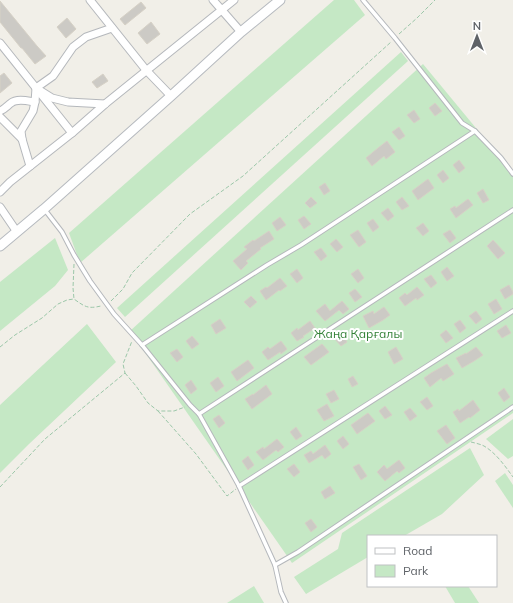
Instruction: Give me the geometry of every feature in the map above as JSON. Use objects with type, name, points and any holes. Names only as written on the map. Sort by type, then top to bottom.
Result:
[{"type":"main road","points":[[0,246],[44,209],[241,32],[280,0]]},
{"type":"street","points":[[90,0],[146,70],[171,96]]},
{"type":"street","points":[[214,0],[241,32]]},
{"type":"street","points":[[0,192],[10,182],[72,133],[146,70],[234,0]]},
{"type":"street","points":[[36,88],[53,76],[73,47],[86,37],[112,28]]},
{"type":"street","points":[[0,43],[72,133]]},
{"type":"street","points":[[30,166],[22,139],[22,131],[33,111],[36,88]]},
{"type":"street","points":[[36,88],[52,98],[68,102],[105,104]]},
{"type":"street","points":[[0,111],[17,100],[35,102]]},
{"type":"street","points":[[0,117],[22,139]]},
{"type":"street","points":[[0,207],[17,232]]},
{"type":"lane","points":[[363,0],[462,123],[474,131],[501,158],[513,174]]},
{"type":"lane","points":[[142,346],[267,265],[301,245],[474,131]]},
{"type":"lane","points":[[44,209],[62,232],[90,281],[114,314],[199,414],[239,486],[275,565],[281,592],[286,603]]},
{"type":"lane","points":[[199,414],[513,210]]},
{"type":"lane","points":[[239,486],[513,312]]},
{"type":"lane","points":[[275,565],[298,552],[513,407]]},
{"type":"path","points":[[0,347],[15,335],[42,318],[58,304],[67,300],[74,299],[85,307],[93,308],[107,304],[123,289],[132,274],[190,214],[242,176],[435,0]]},
{"type":"path","points":[[74,255],[74,299]]},
{"type":"path","points":[[135,338],[130,345],[123,364],[125,373],[148,403],[158,411],[196,454],[227,496],[239,486]]},
{"type":"path","points":[[0,487],[45,439],[125,373]]},
{"type":"path","points":[[158,411],[174,411],[190,405]]},
{"type":"path","points":[[465,438],[471,442],[483,445],[496,456],[513,477]]},
{"type":"green space","points":[[334,0],[354,0],[365,15],[80,263],[69,233]]},
{"type":"green space","points":[[401,52],[408,61],[125,317],[117,308]]},
{"type":"green space","name":"Жаңа Қарғалы","points":[[423,64],[513,173],[513,413],[292,563],[130,331]]},
{"type":"green space","points":[[55,238],[68,270],[55,286],[0,331],[0,282]]},
{"type":"green space","points":[[87,324],[116,362],[0,473],[0,405]]},
{"type":"green space","points":[[513,419],[513,456],[508,459],[486,439]]},
{"type":"green space","points":[[470,448],[484,475],[442,514],[406,535],[367,535],[367,558],[306,594],[294,577],[338,549],[342,533]]},
{"type":"green space","points":[[505,473],[513,485],[513,508],[495,481]]},
{"type":"green space","points":[[254,586],[264,603],[227,603]]},
{"type":"green space","points":[[446,587],[469,587],[479,603],[455,603]]},
{"type":"building","points":[[0,1],[46,56],[35,64],[0,22]]},
{"type":"building","points":[[141,2],[146,8],[125,25],[120,19]]},
{"type":"building","points":[[67,18],[76,29],[66,38],[57,27]]},
{"type":"building","points":[[151,22],[160,34],[147,44],[138,33]]},
{"type":"building","points":[[4,73],[12,83],[0,93],[0,76]]},
{"type":"building","points":[[103,74],[108,81],[97,88],[92,82]]},
{"type":"building","points":[[435,103],[442,111],[435,116],[429,108]]},
{"type":"building","points":[[414,110],[420,119],[414,123],[407,115]]},
{"type":"building","points":[[399,127],[405,136],[399,140],[392,132]]},
{"type":"building","points":[[387,141],[395,152],[386,159],[384,156],[372,166],[366,158]]},
{"type":"building","points":[[459,160],[465,168],[459,173],[453,165]]},
{"type":"building","points":[[443,170],[449,178],[443,183],[437,175]]},
{"type":"building","points":[[428,179],[434,188],[418,200],[412,191]]},
{"type":"building","points":[[325,183],[330,191],[324,195],[319,187]]},
{"type":"building","points":[[483,189],[489,200],[483,203],[477,193]]},
{"type":"building","points":[[311,197],[317,203],[310,208],[305,203]]},
{"type":"building","points":[[402,197],[409,206],[402,210],[396,202]]},
{"type":"building","points":[[468,199],[473,205],[456,218],[450,209],[455,206],[456,208]]},
{"type":"building","points":[[388,208],[394,216],[388,221],[381,213]]},
{"type":"building","points":[[304,216],[311,224],[304,229],[298,220]]},
{"type":"building","points":[[280,217],[286,225],[277,231],[272,223]]},
{"type":"building","points":[[373,219],[379,227],[373,232],[367,223]]},
{"type":"building","points":[[423,223],[429,231],[423,236],[416,228]]},
{"type":"building","points":[[358,230],[366,242],[359,247],[350,235]]},
{"type":"building","points":[[450,230],[456,238],[450,243],[443,234]]},
{"type":"building","points":[[269,231],[274,239],[260,248],[261,249],[246,261],[248,263],[241,270],[233,261],[247,249],[244,247]]},
{"type":"building","points":[[336,239],[343,247],[337,252],[330,244]]},
{"type":"building","points":[[493,240],[505,253],[498,259],[487,246]]},
{"type":"building","points":[[321,248],[327,256],[321,261],[314,252]]},
{"type":"building","points":[[447,267],[454,276],[447,281],[441,272]]},
{"type":"building","points":[[297,269],[303,278],[297,283],[290,274]]},
{"type":"building","points":[[358,269],[364,278],[358,283],[351,274]]},
{"type":"building","points":[[431,275],[437,283],[431,288],[424,279]]},
{"type":"building","points":[[280,278],[287,286],[266,300],[260,291],[266,287],[267,288]]},
{"type":"building","points":[[509,285],[513,294],[505,299],[500,290]]},
{"type":"building","points":[[417,287],[424,295],[417,300],[416,298],[405,306],[399,298],[405,293],[407,295]]},
{"type":"building","points":[[355,289],[362,297],[355,302],[349,293]]},
{"type":"building","points":[[251,296],[257,302],[250,308],[244,302]]},
{"type":"building","points":[[496,299],[502,309],[494,314],[488,304]]},
{"type":"building","points":[[342,301],[349,309],[343,314],[339,310],[325,321],[316,311],[325,304],[330,311]]},
{"type":"building","points":[[384,307],[390,315],[369,328],[363,316],[373,311],[374,314]]},
{"type":"building","points":[[476,311],[482,319],[476,324],[469,316]]},
{"type":"building","points":[[220,319],[226,328],[216,334],[211,325]]},
{"type":"building","points":[[460,320],[466,328],[460,333],[454,324]]},
{"type":"building","points":[[310,321],[315,328],[297,341],[291,333],[297,328],[298,330]]},
{"type":"building","points":[[506,325],[511,333],[502,338],[497,331]]},
{"type":"building","points":[[446,330],[453,338],[446,343],[440,335]]},
{"type":"building","points":[[341,333],[347,342],[341,346],[334,338]]},
{"type":"building","points":[[192,336],[199,344],[192,349],[186,341]]},
{"type":"building","points":[[281,341],[287,349],[281,354],[280,352],[268,360],[262,352],[268,347],[270,349]]},
{"type":"building","points":[[322,344],[329,352],[311,365],[304,357]]},
{"type":"building","points":[[396,347],[403,359],[394,364],[388,352]]},
{"type":"building","points":[[476,347],[483,355],[462,368],[456,358],[466,354]]},
{"type":"building","points":[[177,349],[183,357],[177,362],[170,353]]},
{"type":"building","points":[[248,360],[254,368],[237,381],[231,372]]},
{"type":"building","points":[[447,364],[454,374],[443,381],[441,378],[430,387],[424,378]]},
{"type":"building","points":[[353,376],[358,384],[352,387],[348,379]]},
{"type":"building","points":[[218,377],[224,386],[216,392],[210,383]]},
{"type":"building","points":[[191,380],[197,389],[191,394],[185,385]]},
{"type":"building","points":[[266,385],[272,394],[252,409],[245,399]]},
{"type":"building","points":[[504,388],[510,397],[504,402],[498,393]]},
{"type":"building","points":[[334,390],[339,399],[331,403],[326,394]]},
{"type":"building","points":[[427,397],[433,406],[427,410],[420,402]]},
{"type":"building","points":[[473,400],[480,410],[470,418],[469,417],[460,423],[453,412],[458,409],[459,411]]},
{"type":"building","points":[[327,404],[334,416],[324,421],[317,410]]},
{"type":"building","points":[[385,406],[392,415],[385,419],[379,411]]},
{"type":"building","points":[[410,408],[417,416],[410,421],[404,412]]},
{"type":"building","points":[[368,413],[375,421],[357,434],[351,425]]},
{"type":"building","points":[[219,415],[225,423],[219,428],[213,419]]},
{"type":"building","points":[[446,425],[455,438],[447,444],[437,431]]},
{"type":"building","points":[[296,427],[302,436],[296,440],[290,432]]},
{"type":"building","points":[[343,436],[349,444],[343,449],[337,441]]},
{"type":"building","points":[[277,439],[284,447],[278,452],[276,450],[263,460],[256,452],[263,447],[264,449]]},
{"type":"building","points":[[325,445],[331,454],[325,459],[322,455],[309,463],[304,455],[311,451],[313,454]]},
{"type":"building","points":[[248,456],[254,465],[248,470],[242,461]]},
{"type":"building","points":[[399,460],[405,468],[399,473],[397,471],[385,481],[377,472],[384,465],[387,469]]},
{"type":"building","points":[[294,464],[300,472],[294,477],[287,469]]},
{"type":"building","points":[[359,464],[367,476],[361,480],[353,467]]},
{"type":"building","points":[[330,486],[335,493],[325,499],[321,492]]},
{"type":"building","points":[[311,519],[317,527],[311,532],[305,523]]}]
